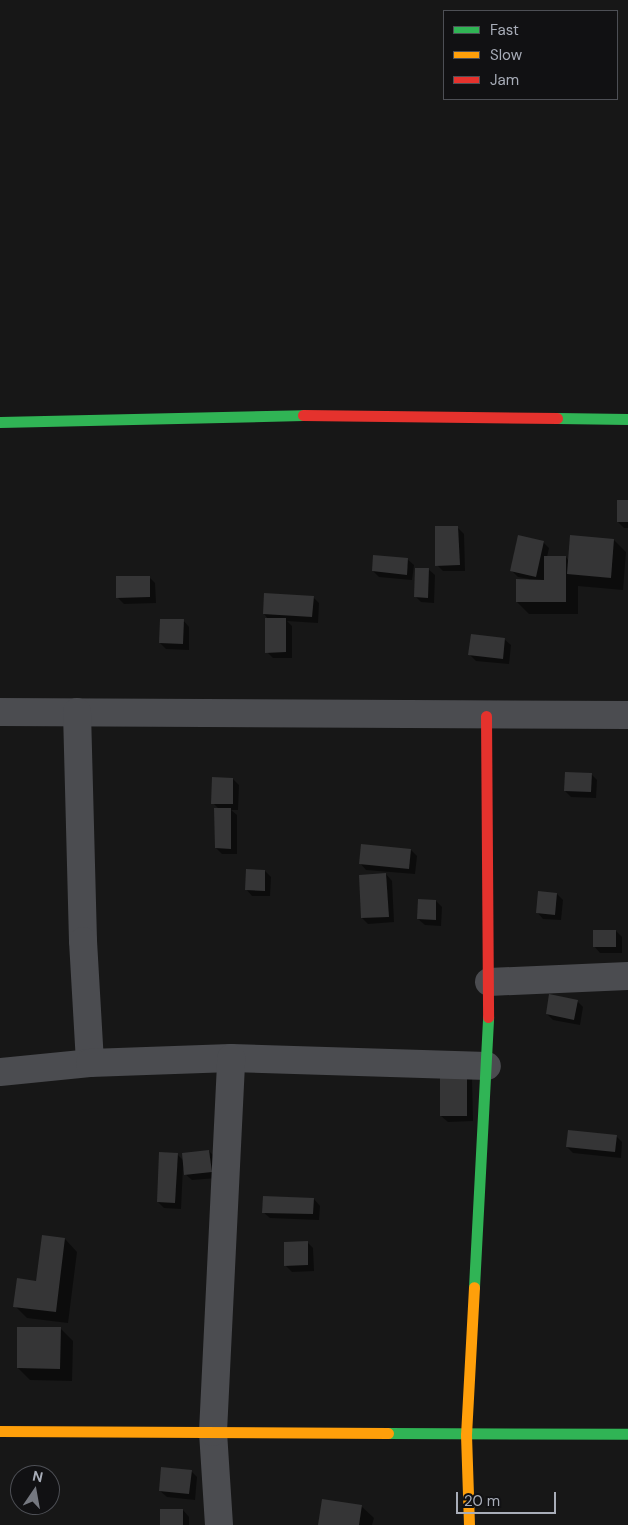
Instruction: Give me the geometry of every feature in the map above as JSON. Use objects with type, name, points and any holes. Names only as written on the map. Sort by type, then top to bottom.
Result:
[{"type":"street","points":[[0,422],[354,414],[628,419]]},
{"type":"street","points":[[0,712],[628,716]]},
{"type":"street","points":[[77,712],[83,941],[90,1063]]},
{"type":"street","points":[[469,1525],[466,1435],[488,1066],[486,716]]},
{"type":"street","points":[[489,982],[628,976]]},
{"type":"street","points":[[219,1525],[213,1432],[231,1058]]},
{"type":"street","points":[[0,1072],[90,1063],[231,1058],[488,1066]]},
{"type":"street","points":[[0,1431],[466,1435],[628,1434]]},
{"type":"building","points":[[617,500],[628,500],[628,522],[617,522]]},
{"type":"building","points":[[435,526],[458,526],[460,565],[435,566]]},
{"type":"building","points":[[518,535],[544,541],[536,577],[510,571]]},
{"type":"building","points":[[570,535],[614,539],[611,578],[567,574]]},
{"type":"building","points":[[373,555],[408,558],[407,575],[372,571]]},
{"type":"building","points":[[544,556],[566,556],[566,602],[516,602],[516,579],[544,580]]},
{"type":"building","points":[[415,568],[429,568],[428,598],[414,597]]},
{"type":"building","points":[[116,576],[150,576],[150,597],[116,598]]},
{"type":"building","points":[[264,593],[314,596],[312,617],[263,614]]},
{"type":"building","points":[[265,618],[286,618],[286,652],[265,653]]},
{"type":"building","points":[[160,619],[184,619],[183,644],[159,643]]},
{"type":"building","points":[[471,634],[505,638],[503,659],[468,655]]},
{"type":"building","points":[[565,772],[592,773],[591,792],[564,791]]},
{"type":"building","points":[[212,777],[233,778],[233,804],[211,804]]},
{"type":"building","points":[[214,808],[231,808],[231,849],[215,848]]},
{"type":"building","points":[[361,844],[411,849],[409,869],[359,864]]},
{"type":"building","points":[[246,869],[265,870],[265,891],[245,890]]},
{"type":"building","points":[[386,873],[389,917],[361,918],[359,875]]},
{"type":"building","points":[[538,891],[557,893],[555,915],[536,913]]},
{"type":"building","points":[[418,899],[436,900],[436,920],[417,919]]},
{"type":"building","points":[[593,930],[616,930],[616,947],[593,947]]},
{"type":"building","points":[[549,994],[578,1000],[574,1020],[546,1014]]},
{"type":"building","points":[[440,1071],[467,1071],[467,1116],[440,1116]]},
{"type":"building","points":[[568,1130],[617,1135],[615,1152],[566,1147]]},
{"type":"building","points":[[209,1150],[212,1172],[184,1175],[182,1153]]},
{"type":"building","points":[[159,1152],[178,1153],[175,1203],[157,1202]]},
{"type":"building","points":[[263,1196],[314,1198],[313,1214],[262,1213]]},
{"type":"building","points":[[42,1235],[65,1238],[56,1312],[13,1307],[17,1278],[36,1281]]},
{"type":"building","points":[[308,1241],[308,1265],[284,1266],[284,1242]]},
{"type":"building","points":[[17,1327],[61,1327],[60,1369],[17,1368]]},
{"type":"building","points":[[161,1467],[192,1470],[189,1494],[159,1491]]},
{"type":"building","points":[[322,1499],[362,1505],[359,1525],[318,1525]]},
{"type":"building","points":[[160,1509],[183,1509],[183,1525],[160,1525]]},
{"type":"traffic: fast","points":[[0,422],[303,415]]},
{"type":"traffic: fast","points":[[557,418],[628,419]]},
{"type":"traffic: fast","points":[[474,1287],[488,1017]]},
{"type":"traffic: fast","points":[[388,1433],[628,1434]]},
{"type":"traffic: slow","points":[[469,1525],[466,1435],[474,1287]]},
{"type":"traffic: slow","points":[[0,1431],[388,1433]]},
{"type":"traffic: jam","points":[[303,415],[557,418]]},
{"type":"traffic: jam","points":[[486,716],[488,1017]]}]
